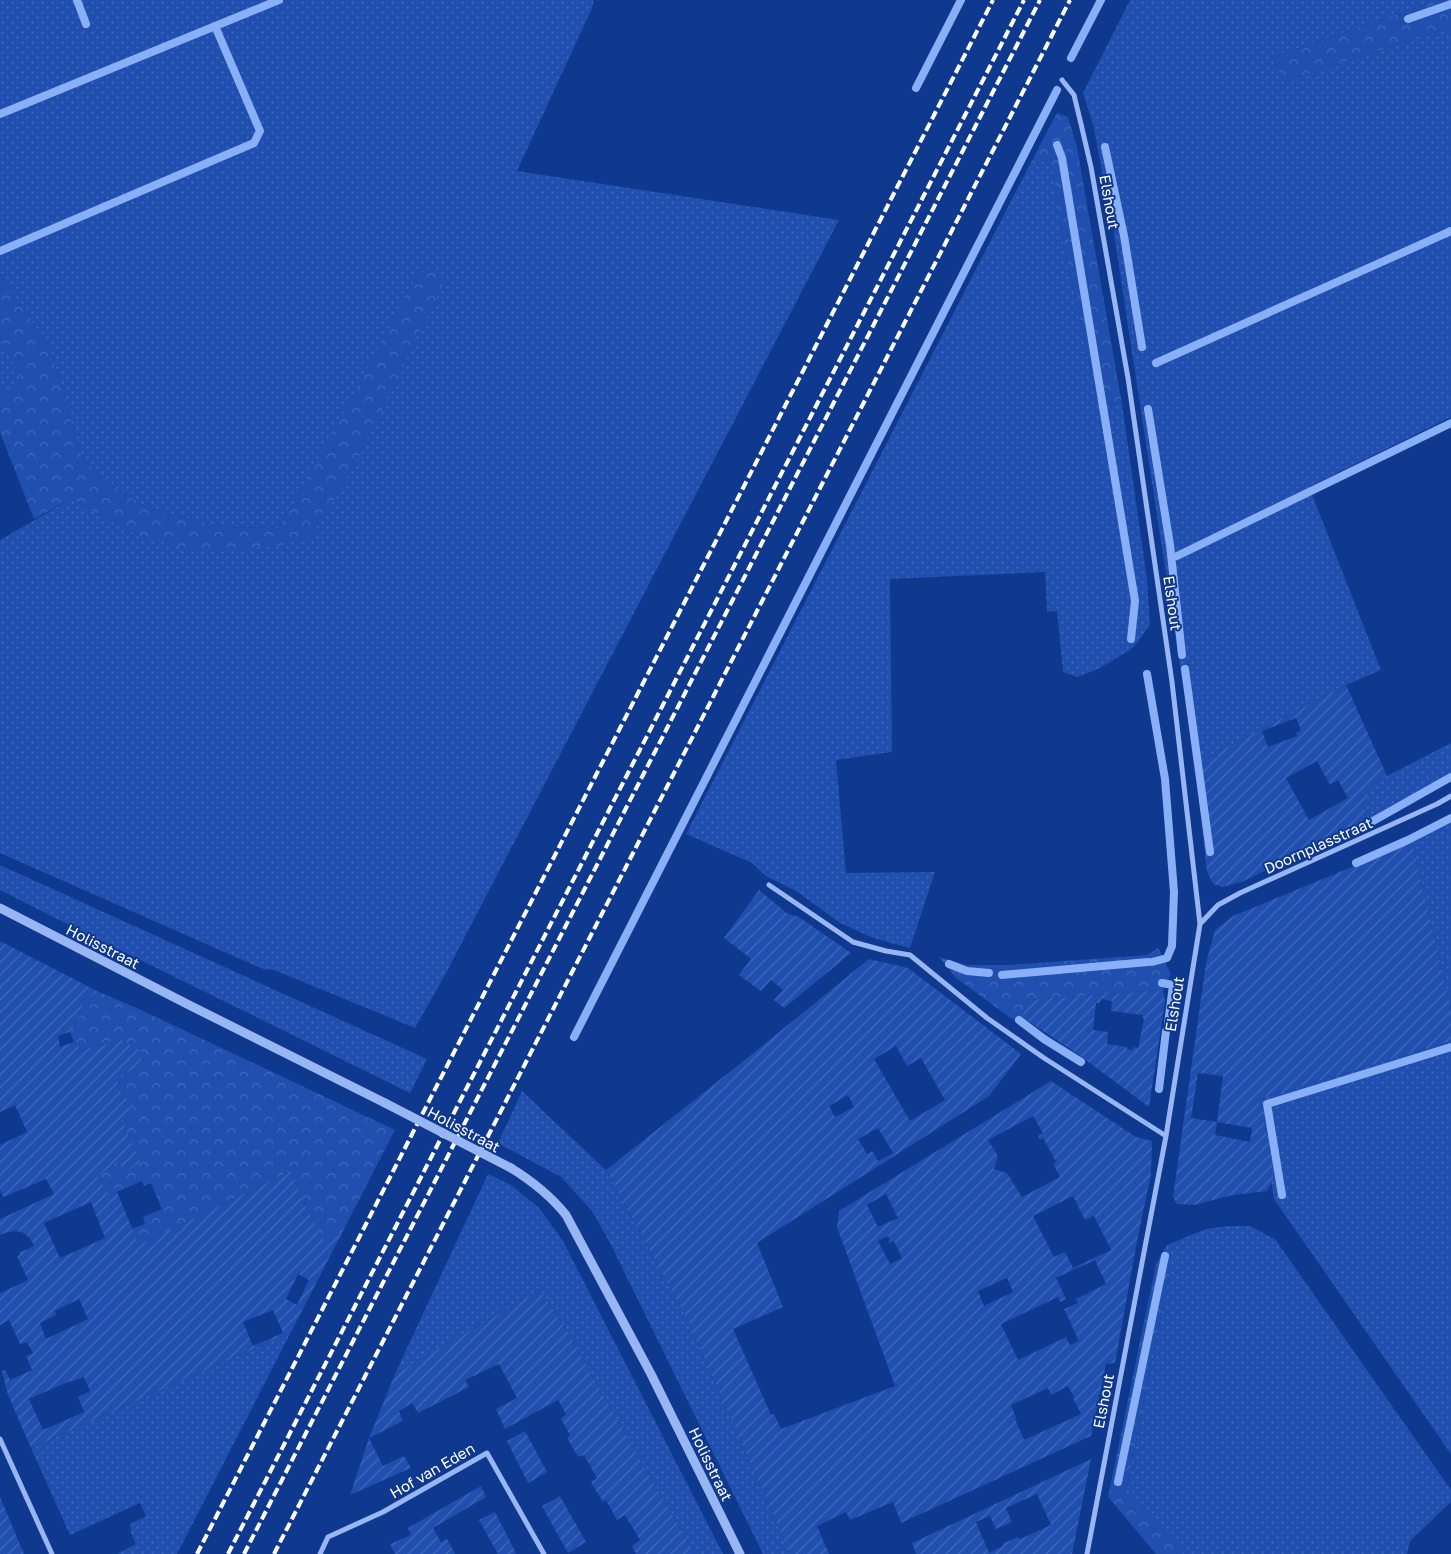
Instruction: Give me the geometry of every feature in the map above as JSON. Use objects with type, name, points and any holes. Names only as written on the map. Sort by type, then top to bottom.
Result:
[{"type":"street","name":"Elshout","points":[[1062,80],[1074,95],[1085,141],[1128,378],[1172,682],[1200,924],[1166,1136],[1086,1554]]},
{"type":"street","name":"Doornplasstraat","points":[[1200,924],[1218,905],[1451,796]]},
{"type":"street","points":[[769,885],[853,942],[910,955],[987,1018],[1044,1058],[1166,1136]]},
{"type":"street","name":"Holisstraat","points":[[0,908],[511,1168],[543,1190],[566,1215],[651,1374],[740,1554]]},
{"type":"street","points":[[0,1439],[52,1554]]},
{"type":"street","name":"Hof van Eden","points":[[320,1554],[328,1537],[383,1512],[487,1453],[544,1554]]},
{"type":"green space","points":[[0,0],[594,0],[517,171],[839,220],[446,973],[415,1028],[274,970],[263,969],[0,853],[0,540],[71,499],[142,537],[277,546],[303,488],[278,528],[222,527],[145,507],[100,478],[82,457],[51,351],[0,274]]},
{"type":"green space","points":[[1130,0],[1439,0],[1272,57],[1284,82],[1451,27],[1451,417],[1309,487],[1381,670],[1346,685],[1195,764],[1113,228],[1093,124],[1083,93]]},
{"type":"green space","points":[[1439,0],[1451,0],[1451,27],[1284,82],[1272,57]]},
{"type":"green space","points":[[1057,113],[1068,117],[1077,147],[1122,404],[1098,403],[1063,242],[1053,172],[1048,160],[1029,166]]},
{"type":"green space","points":[[1048,160],[1053,172],[1063,242],[1098,403],[1122,404],[1147,579],[1150,624],[1130,650],[1098,669],[1077,677],[1063,672],[1057,611],[1047,612],[1045,572],[890,579],[892,752],[836,760],[846,873],[935,872],[910,948],[873,938],[840,923],[796,891],[766,876],[752,863],[686,834],[1029,166]]},
{"type":"green space","points":[[431,265],[446,278],[356,462],[311,537],[277,546],[203,552],[142,537],[71,499],[34,519],[0,432],[0,393],[22,380],[0,337],[0,274],[51,351],[82,457],[100,478],[145,507],[222,527],[278,528],[303,488],[415,278]]},
{"type":"green space","points":[[0,337],[23,380],[0,393]]},
{"type":"green space","points":[[1346,685],[1387,776],[1369,787],[1363,823],[1244,881],[1223,887],[1213,884],[1207,872],[1195,764]],"holes":[[[1296,718],[1301,730],[1296,733],[1297,736],[1268,747],[1262,731]],[[1317,761],[1330,785],[1338,780],[1348,798],[1309,820],[1286,778]]]},
{"type":"green space","points":[[1451,743],[1451,775],[1363,823],[1369,787]]},
{"type":"green space","points":[[1451,823],[1451,1009],[1412,842]]},
{"type":"green space","points":[[1412,842],[1451,1009],[1451,1041],[1258,1099],[1272,1157],[1273,1180],[1267,1191],[1233,1195],[1194,1205],[1177,1204],[1173,1197],[1206,963],[1215,930],[1233,916]],"holes":[[[1198,1073],[1223,1076],[1217,1122],[1191,1118]],[[1217,1122],[1252,1128],[1250,1142],[1215,1135]]]},
{"type":"green space","points":[[0,865],[427,1059],[410,1093],[0,890]]},
{"type":"green space","points":[[759,890],[788,914],[799,917],[851,953],[784,1008],[774,1000],[783,990],[771,980],[761,991],[739,975],[751,959],[724,938]]},
{"type":"green space","points":[[0,941],[99,992],[84,999],[80,1015],[70,1032],[58,1036],[60,1047],[74,1042],[81,1050],[121,1040],[144,1053],[136,1069],[119,1075],[118,1089],[134,1106],[122,1121],[140,1162],[126,1172],[117,1162],[98,1176],[108,1193],[117,1192],[139,1245],[291,1171],[305,1205],[324,1241],[342,1233],[291,1332],[31,1448],[8,1395],[2,1371],[5,1370],[10,1380],[32,1370],[26,1356],[33,1353],[27,1342],[20,1344],[9,1320],[0,1325],[0,1293],[28,1280],[17,1256],[20,1255],[19,1253],[34,1246],[25,1234],[20,1232],[16,1231],[0,1235],[0,1219],[54,1194],[46,1179],[3,1197],[0,1190],[0,1145],[27,1132],[15,1105],[0,1112]],"holes":[[[91,1202],[105,1238],[60,1258],[44,1223]],[[298,1274],[309,1280],[297,1305],[286,1299]],[[79,1299],[88,1319],[46,1339],[40,1323],[56,1315],[55,1311]],[[273,1310],[283,1333],[253,1346],[243,1322]],[[84,1377],[90,1391],[78,1397],[84,1412],[43,1430],[29,1399]]]},
{"type":"green space","points":[[1158,948],[1171,974],[1163,990],[1027,1000],[1022,1017],[1012,1019],[956,978],[939,957],[966,965],[1008,965],[1147,955]]},
{"type":"green space","points":[[869,959],[908,968],[1021,1054],[989,1096],[757,1243],[783,1307],[733,1329],[771,1415],[774,1414],[781,1429],[895,1386],[837,1227],[839,1211],[1051,1081],[1136,1137],[1152,1141],[1151,1174],[1115,1363],[1106,1364],[1091,1436],[901,1523],[893,1502],[850,1520],[846,1512],[817,1526],[829,1554],[790,1554],[688,1321],[606,1170]],"holes":[[[896,1046],[907,1066],[921,1058],[945,1100],[910,1121],[874,1059]],[[848,1095],[854,1107],[835,1117],[829,1106]],[[1033,1116],[1043,1133],[1038,1136],[1040,1140],[1043,1138],[1056,1162],[1053,1164],[1060,1177],[1022,1197],[1007,1173],[994,1169],[998,1156],[988,1140]],[[878,1128],[893,1153],[878,1161],[872,1151],[867,1154],[858,1139]],[[886,1194],[898,1218],[878,1227],[867,1205]],[[1073,1196],[1085,1220],[1094,1216],[1111,1250],[1073,1268],[1065,1252],[1054,1257],[1033,1216]],[[888,1236],[890,1239],[888,1240],[889,1243],[894,1241],[902,1258],[890,1264],[878,1241]],[[1095,1260],[1106,1284],[1076,1299],[1078,1303],[1064,1309],[1079,1341],[1070,1345],[1066,1337],[1018,1360],[1001,1324],[1058,1297],[1060,1302],[1066,1299],[1056,1278]],[[1007,1278],[1013,1292],[984,1306],[978,1291]],[[1068,1386],[1081,1414],[1024,1440],[1011,1405],[1048,1388],[1051,1395]]]},
{"type":"green space","points":[[1163,990],[1165,1001],[1149,1107],[1079,1055],[1022,1017],[1027,1000]],"holes":[[[1101,999],[1112,1001],[1111,1011],[1143,1015],[1142,1018],[1144,1019],[1138,1048],[1133,1047],[1133,1050],[1127,1049],[1127,1047],[1107,1044],[1108,1032],[1093,1030],[1096,1003],[1100,1003]]]},
{"type":"green space","points":[[99,992],[395,1130],[342,1233],[324,1242],[305,1205],[291,1171],[139,1245],[132,1229],[145,1224],[143,1217],[162,1209],[151,1183],[144,1186],[142,1181],[117,1192],[108,1193],[98,1176],[117,1162],[121,1121],[134,1106],[118,1089],[119,1075],[136,1069],[121,1040],[80,1050],[70,1032],[80,1015],[84,999]]},
{"type":"green space","points":[[1451,1041],[1451,1454],[1274,1199],[1258,1099]]},
{"type":"green space","points":[[522,1091],[606,1170],[688,1321],[790,1554],[763,1554],[610,1243],[592,1211],[561,1177],[498,1143]]},
{"type":"green space","points":[[488,1174],[511,1185],[539,1208],[563,1241],[723,1554],[695,1554],[568,1332],[540,1290],[395,1374]]},
{"type":"green space","points":[[1250,1226],[1275,1239],[1451,1490],[1451,1502],[1410,1541],[1407,1554],[1183,1554],[1127,1487],[1171,1266],[1156,1264],[1167,1245],[1206,1229]]},
{"type":"green space","points":[[1156,1264],[1171,1266],[1127,1487],[1183,1554],[1156,1554],[1108,1497]]},
{"type":"green space","points":[[540,1290],[568,1332],[695,1554],[636,1554],[632,1546],[640,1540],[625,1515],[617,1520],[606,1500],[603,1502],[591,1482],[597,1478],[584,1455],[578,1457],[567,1438],[570,1435],[561,1419],[566,1414],[558,1400],[505,1429],[496,1409],[517,1398],[499,1364],[465,1380],[469,1387],[418,1413],[412,1403],[399,1411],[403,1421],[369,1438],[395,1374]]},
{"type":"green space","points":[[291,1332],[177,1554],[117,1554],[136,1544],[131,1533],[130,1524],[146,1516],[140,1503],[70,1535],[31,1448]]},
{"type":"green space","points":[[525,1431],[547,1472],[528,1483],[507,1441]]},
{"type":"green space","points":[[369,1438],[383,1466],[404,1456],[411,1468],[350,1495]]},
{"type":"green space","points":[[1091,1459],[1072,1554],[916,1554],[912,1543]],"holes":[[[1037,1494],[1051,1525],[1020,1539],[1018,1537],[1002,1544],[1003,1546],[989,1553],[976,1522],[990,1516],[996,1529],[1012,1522],[1006,1508]]]},
{"type":"green space","points":[[481,1486],[486,1497],[433,1528],[441,1542],[447,1539],[455,1554],[395,1554],[390,1544],[411,1535],[408,1528]]},
{"type":"green space","points":[[560,1496],[586,1542],[568,1553],[542,1506]]},
{"type":"green space","points":[[0,1497],[24,1554],[0,1554]]},
{"type":"green space","points":[[495,1512],[516,1553],[514,1554],[498,1554],[479,1520]]},
{"type":"waterway","points":[[77,0],[86,24]]},
{"type":"waterway","points":[[0,114],[279,0]]},
{"type":"waterway","points":[[916,88],[961,0]]},
{"type":"waterway","points":[[1071,58],[1101,0]]},
{"type":"waterway","points":[[1408,19],[1451,4]]},
{"type":"waterway","points":[[0,251],[254,143],[260,131],[215,26]]},
{"type":"waterway","points":[[574,1037],[1057,90]]},
{"type":"waterway","points":[[1057,145],[1062,158],[1135,601],[1131,639]]},
{"type":"waterway","points":[[1105,147],[1124,236],[1142,347]]},
{"type":"waterway","points":[[1156,363],[1451,231]]},
{"type":"waterway","points":[[1148,409],[1170,545],[1182,655]]},
{"type":"waterway","points":[[1177,556],[1451,423]]},
{"type":"waterway","points":[[1185,669],[1210,852]]},
{"type":"waterway","points":[[1147,674],[1165,779],[1174,892],[1172,946],[1167,958],[1152,962]]},
{"type":"waterway","points":[[1366,825],[1451,777]]},
{"type":"waterway","points":[[1356,863],[1451,818]]},
{"type":"waterway","points":[[1002,975],[1148,962]]},
{"type":"waterway","points":[[949,964],[967,971],[989,973]]},
{"type":"waterway","points":[[1162,983],[1173,985],[1168,1024]]},
{"type":"waterway","points":[[1019,1020],[1044,1039],[1081,1062]]},
{"type":"waterway","points":[[1159,1089],[1166,1031]]},
{"type":"waterway","points":[[1282,1195],[1267,1104],[1451,1047]]},
{"type":"waterway","points":[[1118,1482],[1165,1256]]},
{"type":"railway","points":[[197,1554],[993,0]]},
{"type":"railway","points":[[228,1554],[1024,0]]},
{"type":"railway","points":[[244,1554],[1040,0]]},
{"type":"railway","points":[[274,1554],[1070,0]]}]
